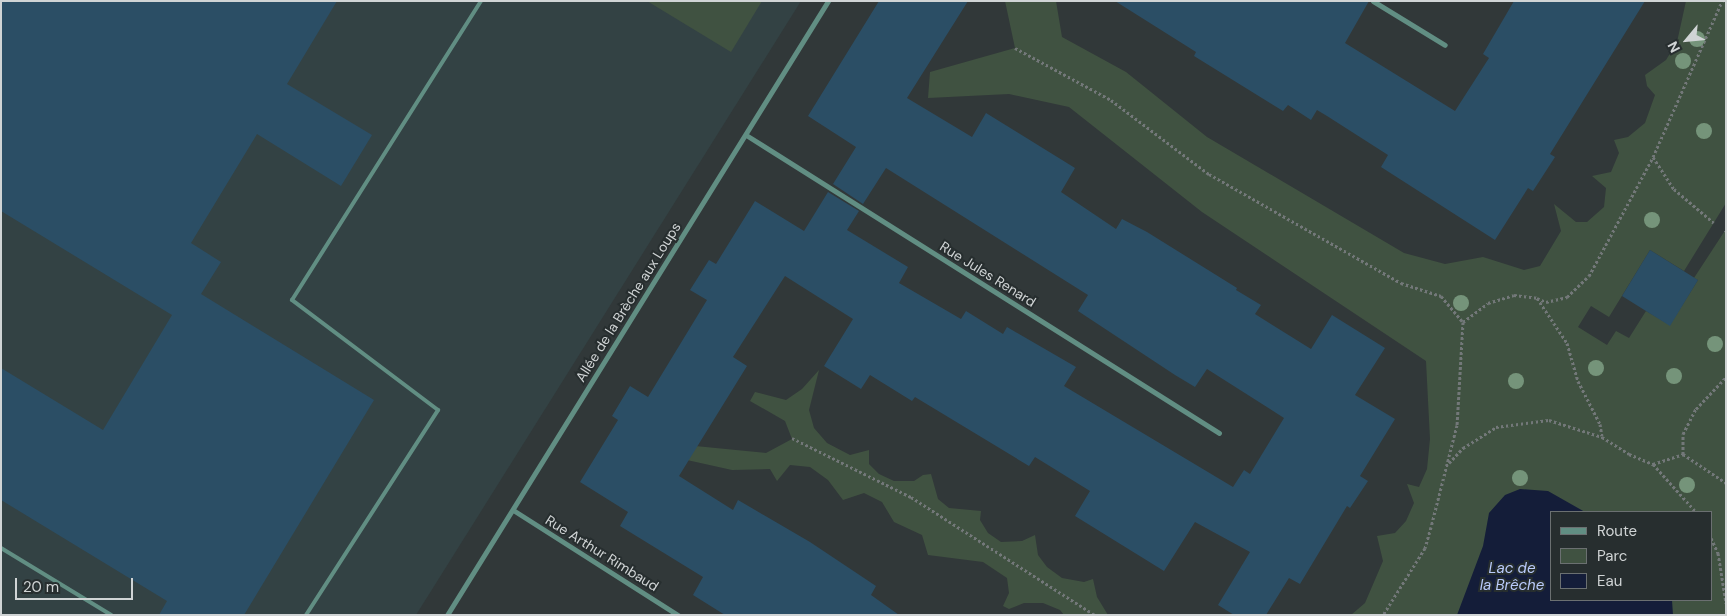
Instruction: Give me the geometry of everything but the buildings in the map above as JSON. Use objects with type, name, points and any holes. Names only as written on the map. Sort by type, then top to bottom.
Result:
[{"type":"street","name":"Allée de la Brèche aux Loups","points":[[447,615],[828,1]]},
{"type":"street","points":[[1373,1],[1445,45]]},
{"type":"street","name":"Rue Jules Renard","points":[[746,134],[1219,433]]},
{"type":"street","name":"Rue Arthur Rimbaud","points":[[512,510],[678,615]]},
{"type":"lane","points":[[306,615],[438,410],[292,300],[480,1]]},
{"type":"lane","points":[[1,548],[111,615]]},
{"type":"path","points":[[1463,322],[1488,303],[1514,295],[1537,298],[1546,302],[1567,297],[1589,276],[1653,158],[1722,1]]},
{"type":"path","points":[[1015,48],[1111,100],[1217,179],[1401,283],[1441,296],[1463,322],[1457,425],[1448,464],[1425,548],[1383,615]]},
{"type":"path","points":[[1653,158],[1674,188],[1714,222]]},
{"type":"path","points":[[1537,298],[1567,343],[1578,381],[1600,424],[1602,436]]},
{"type":"path","points":[[1684,454],[1683,434],[1696,409],[1726,377]]},
{"type":"path","points":[[1448,464],[1479,436],[1518,422],[1548,420],[1602,436],[1629,454],[1653,464],[1695,511]]},
{"type":"path","points":[[792,438],[911,498],[1095,615]]},
{"type":"path","points":[[1653,464],[1684,454]]},
{"type":"path","points":[[1684,454],[1726,483]]},
{"type":"path","points":[[1712,540],[1718,553],[1726,603]]},
{"type":"shaded area","points":[[1,1],[801,1],[416,615],[1,615]]},
{"type":"green space","points":[[647,1],[762,1],[731,52]]},
{"type":"green space","points":[[1005,1],[1056,1],[1062,37],[1126,72],[1207,137],[1404,253],[1445,264],[1483,257],[1524,270],[1540,266],[1561,231],[1554,204],[1576,222],[1587,222],[1604,207],[1606,188],[1592,176],[1611,172],[1619,153],[1614,140],[1628,137],[1645,123],[1655,95],[1647,86],[1645,75],[1666,60],[1677,42],[1686,1],[1726,1],[1726,203],[1684,271],[1650,250],[1609,317],[1591,306],[1578,327],[1607,345],[1616,331],[1629,338],[1646,311],[1670,325],[1698,280],[1694,278],[1726,229],[1726,615],[1351,615],[1365,603],[1383,561],[1377,536],[1395,533],[1406,521],[1414,503],[1407,484],[1419,487],[1427,469],[1430,439],[1426,361],[1202,212],[1069,107],[1009,94],[928,98],[930,72],[1015,48]]},
{"type":"green space","points":[[819,370],[809,410],[814,428],[827,443],[850,455],[869,450],[869,464],[879,474],[894,481],[914,481],[923,475],[931,474],[938,499],[949,508],[981,511],[980,520],[988,533],[1001,542],[1022,541],[1035,535],[1038,555],[1047,567],[1062,578],[1084,582],[1093,579],[1097,597],[1108,615],[1064,615],[1060,610],[1043,603],[1024,603],[1009,609],[1003,606],[1009,593],[1007,578],[983,562],[928,555],[922,535],[894,522],[882,502],[864,493],[843,500],[828,480],[810,467],[790,465],[777,481],[770,469],[732,470],[687,460],[685,445],[766,453],[792,439],[785,421],[750,401],[755,392],[786,400],[802,389]]},
{"type":"water","name":"Lac de la Brêche","points":[[1520,489],[1548,491],[1583,511],[1550,511],[1550,601],[1672,601],[1673,615],[1457,615],[1483,546],[1489,513],[1505,495]]}]
